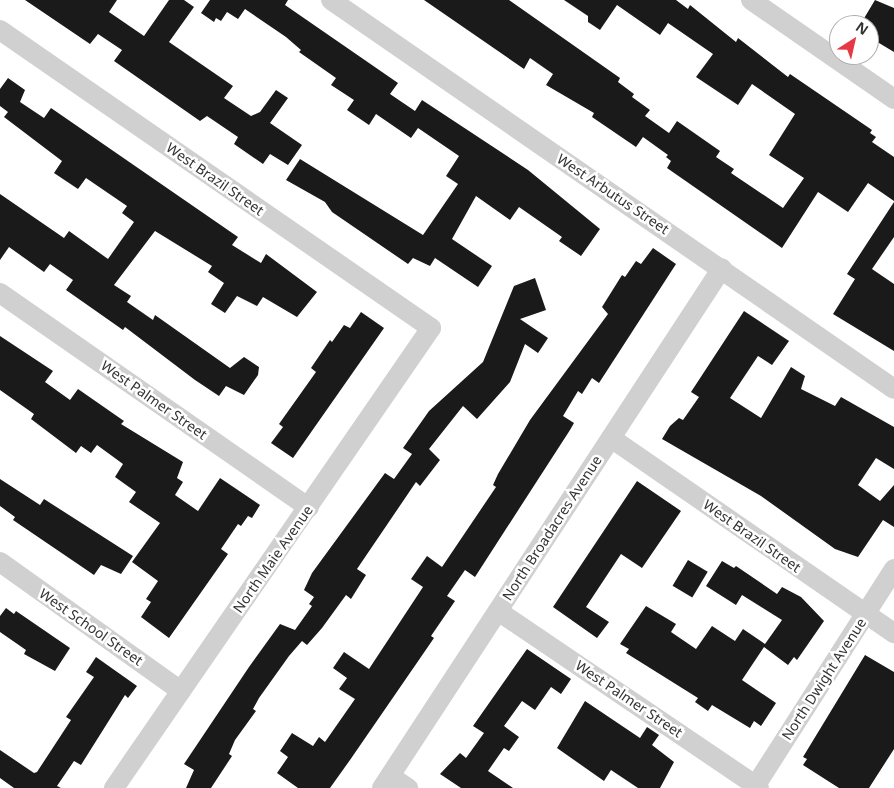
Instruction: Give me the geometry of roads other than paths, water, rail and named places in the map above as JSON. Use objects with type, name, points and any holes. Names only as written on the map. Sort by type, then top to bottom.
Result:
[{"type":"street","name":"West Arbutus Street","points":[[331,0],[722,268],[894,389]]},
{"type":"street","points":[[750,0],[894,99]]},
{"type":"street","name":"West Brazil Street","points":[[0,30],[430,328]]},
{"type":"street","name":"North Broadacres Avenue","points":[[386,782],[722,268]]},
{"type":"street","name":"West Palmer Street","points":[[0,293],[309,508]]},
{"type":"street","name":"North Maie Avenue","points":[[114,788],[309,508],[430,328]]},
{"type":"street","name":"West Brazil Street","points":[[611,438],[894,633]]},
{"type":"street","name":"West School Street","points":[[0,562],[182,691]]},
{"type":"street","name":"North Dwight Avenue","points":[[756,787],[894,569]]},
{"type":"street","name":"West Palmer Street","points":[[498,611],[756,787]]},
{"type":"street","points":[[386,782],[408,788]]}]
